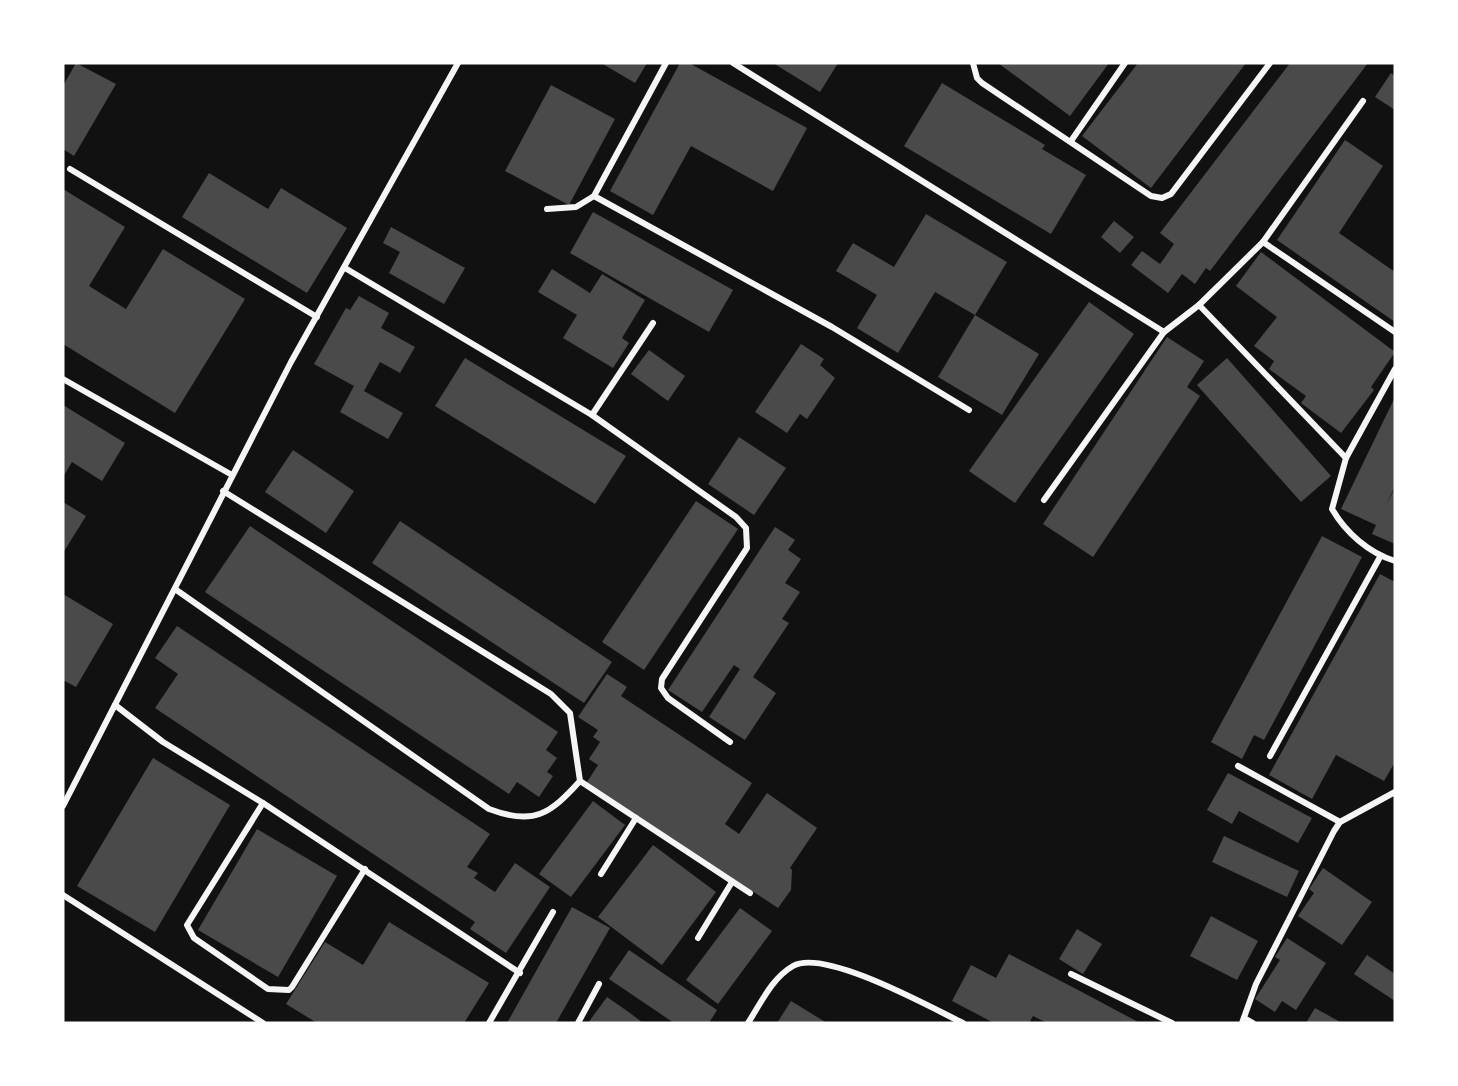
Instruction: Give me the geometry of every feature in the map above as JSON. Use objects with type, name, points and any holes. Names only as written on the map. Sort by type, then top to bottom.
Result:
[{"type":"street","points":[[63,806],[223,491],[458,63]]},
{"type":"street","points":[[547,209],[576,207],[594,196],[666,63]]},
{"type":"street","points":[[733,63],[1164,332]]},
{"type":"street","points":[[973,63],[977,78],[1151,196],[1162,198],[1171,194],[1270,63]]},
{"type":"street","points":[[1071,141],[1125,63]]},
{"type":"street","points":[[1044,500],[1164,332],[1199,305],[1263,242],[1363,101]]},
{"type":"street","points":[[70,169],[317,318]]},
{"type":"street","points":[[594,196],[832,327],[969,410]]},
{"type":"street","points":[[1263,242],[1395,332]]},
{"type":"street","points":[[345,268],[592,415],[736,517],[747,528],[747,548],[662,679],[661,688],[668,698],[730,742]]},
{"type":"street","points":[[1199,305],[1346,458]]},
{"type":"street","points":[[592,415],[652,323]]},
{"type":"street","points":[[1395,369],[1346,458],[1332,509],[1343,527],[1380,557],[1395,561]]},
{"type":"street","points":[[63,379],[232,475]]},
{"type":"street","points":[[223,491],[551,694],[570,713],[580,781],[750,893]]},
{"type":"street","points":[[1270,756],[1380,557]]},
{"type":"street","points":[[175,589],[489,809],[513,818],[533,816],[558,806],[580,781]]},
{"type":"street","points":[[115,705],[163,742],[262,802],[520,973]]},
{"type":"street","points":[[1238,766],[1340,822]]},
{"type":"street","points":[[1253,1023],[1243,1020],[1281,934],[1340,822],[1395,792]]},
{"type":"street","points":[[262,802],[188,925],[194,938],[268,989],[289,990],[292,987],[365,869]]},
{"type":"street","points":[[602,874],[636,818]]},
{"type":"street","points":[[698,938],[732,882]]},
{"type":"street","points":[[63,895],[263,1023]]},
{"type":"street","points":[[489,1023],[520,973],[553,912]]},
{"type":"street","points":[[748,1023],[777,977],[795,965],[810,961],[853,972],[963,1023]]},
{"type":"street","points":[[1071,974],[1172,1023]]},
{"type":"street","points":[[578,1023],[599,984]]},
{"type":"building","points":[[76,63],[116,84],[74,156],[63,149],[63,86]]},
{"type":"building","points":[[601,63],[647,63],[635,83]]},
{"type":"building","points":[[680,63],[689,63],[807,128],[773,191],[691,146],[653,215],[610,191]]},
{"type":"building","points":[[773,63],[838,63],[820,92]]},
{"type":"building","points":[[998,63],[1109,63],[1070,116]]},
{"type":"building","points":[[1138,63],[1246,63],[1151,188],[1082,136]]},
{"type":"building","points":[[1290,63],[1368,63],[1210,271],[1206,268],[1195,284],[1182,274],[1168,293],[1131,265],[1142,251],[1160,264],[1174,244],[1160,233]]},
{"type":"building","points":[[1391,73],[1395,76],[1395,110],[1375,97]]},
{"type":"building","points":[[942,83],[1045,145],[1042,149],[1086,175],[1051,234],[904,146]]},
{"type":"building","points":[[551,85],[615,119],[569,205],[505,171]]},
{"type":"building","points":[[1345,140],[1383,166],[1339,233],[1395,272],[1395,322],[1277,240]]},
{"type":"building","points":[[209,173],[268,209],[281,188],[347,228],[307,293],[182,217]]},
{"type":"building","points":[[63,189],[125,227],[89,286],[126,309],[163,249],[245,299],[175,413],[63,344]]},
{"type":"building","points":[[593,212],[733,290],[709,332],[570,253]]},
{"type":"building","points":[[926,214],[1007,262],[975,315],[935,292],[898,353],[857,328],[877,295],[836,271],[853,243],[894,267]]},
{"type":"building","points":[[1114,221],[1134,237],[1120,253],[1101,237]]},
{"type":"building","points":[[391,227],[465,268],[444,304],[389,273],[400,252],[383,243]]},
{"type":"building","points":[[1261,252],[1395,352],[1371,387],[1374,390],[1341,433],[1301,403],[1306,396],[1269,369],[1274,361],[1254,346],[1277,317],[1236,286]]},
{"type":"building","points":[[552,269],[590,293],[602,274],[645,300],[622,338],[629,343],[613,368],[563,338],[577,315],[538,292]]},
{"type":"building","points":[[359,296],[389,313],[381,328],[415,347],[400,373],[380,362],[364,391],[403,413],[388,439],[340,412],[354,386],[314,364],[346,308],[350,310]]},
{"type":"building","points":[[1089,302],[1134,334],[1015,503],[969,471]]},
{"type":"building","points":[[975,315],[1039,354],[1002,415],[938,377]]},
{"type":"building","points":[[1167,337],[1204,361],[1187,387],[1200,396],[1093,557],[1043,524]]},
{"type":"building","points":[[801,344],[824,359],[820,365],[835,378],[807,419],[800,414],[787,433],[755,412]]},
{"type":"building","points":[[649,350],[685,376],[668,401],[631,374]]},
{"type":"building","points":[[465,358],[626,456],[595,504],[435,406]]},
{"type":"building","points":[[1227,358],[1331,476],[1301,502],[1197,385]]},
{"type":"building","points":[[1395,397],[1395,486],[1386,505],[1395,488],[1395,544],[1372,534],[1376,525],[1341,509]]},
{"type":"building","points":[[63,405],[125,443],[102,481],[72,462],[63,477]]},
{"type":"building","points":[[739,437],[786,468],[754,515],[708,484]]},
{"type":"building","points":[[293,450],[354,491],[326,533],[265,492]]},
{"type":"building","points":[[696,501],[738,529],[644,670],[602,642]]},
{"type":"building","points":[[63,502],[86,516],[63,553]]},
{"type":"building","points":[[400,521],[612,662],[584,703],[372,563]]},
{"type":"building","points":[[250,526],[558,732],[546,750],[557,758],[547,772],[553,776],[539,797],[517,782],[509,794],[205,592]]},
{"type":"building","points":[[775,527],[795,540],[788,550],[801,559],[785,583],[800,592],[782,619],[789,623],[753,677],[776,693],[745,740],[709,717],[740,669],[734,665],[702,712],[668,690]]},
{"type":"building","points":[[1322,536],[1362,557],[1264,740],[1254,735],[1242,759],[1211,742]]},
{"type":"building","points":[[1380,574],[1395,582],[1395,762],[1384,781],[1336,755],[1312,799],[1269,775]]},
{"type":"building","points":[[63,594],[113,624],[76,687],[63,680]]},
{"type":"building","points":[[177,626],[490,834],[467,867],[478,873],[474,878],[495,892],[515,863],[550,887],[506,953],[470,929],[475,922],[155,708],[178,674],[155,658]]},
{"type":"building","points":[[607,674],[627,687],[621,696],[752,783],[725,824],[739,834],[767,793],[817,828],[790,868],[792,870],[791,890],[778,908],[587,782],[598,765],[589,759],[600,742],[593,737],[598,730],[578,717]]},
{"type":"building","points":[[153,758],[230,805],[155,932],[77,886]]},
{"type":"building","points":[[1228,773],[1312,818],[1298,843],[1239,811],[1232,824],[1207,810]]},
{"type":"building","points":[[593,801],[625,825],[571,897],[539,874]]},
{"type":"building","points":[[257,829],[337,876],[278,977],[198,930]]},
{"type":"building","points":[[1224,836],[1299,871],[1287,897],[1212,862]]},
{"type":"building","points":[[653,845],[716,892],[662,965],[598,917]]},
{"type":"building","points":[[1323,868],[1372,902],[1342,945],[1298,916],[1314,893],[1309,889]]},
{"type":"building","points":[[572,907],[610,928],[556,1023],[507,1023]]},
{"type":"building","points":[[740,908],[772,931],[718,1004],[686,980]]},
{"type":"building","points":[[1211,916],[1258,941],[1237,980],[1190,956]]},
{"type":"building","points":[[389,922],[489,983],[464,1023],[317,1023],[286,1004],[325,942],[363,965]]},
{"type":"building","points":[[1077,929],[1102,944],[1083,974],[1059,959]]},
{"type":"building","points":[[1287,938],[1326,963],[1296,1010],[1282,1001],[1275,1012],[1255,999],[1280,960],[1275,957]]},
{"type":"building","points":[[629,950],[717,1010],[709,1023],[674,1023],[609,979]]},
{"type":"building","points":[[1009,954],[1140,1023],[1047,1023],[1033,1016],[1029,1023],[994,1023],[952,1001],[971,965],[996,978]]},
{"type":"building","points":[[1367,955],[1395,974],[1395,1001],[1354,974]]},
{"type":"building","points":[[607,997],[630,1013],[643,1023],[588,1023]]},
{"type":"building","points":[[791,1001],[827,1023],[777,1023]]},
{"type":"building","points":[[1315,1008],[1342,1023],[1306,1023]]}]
